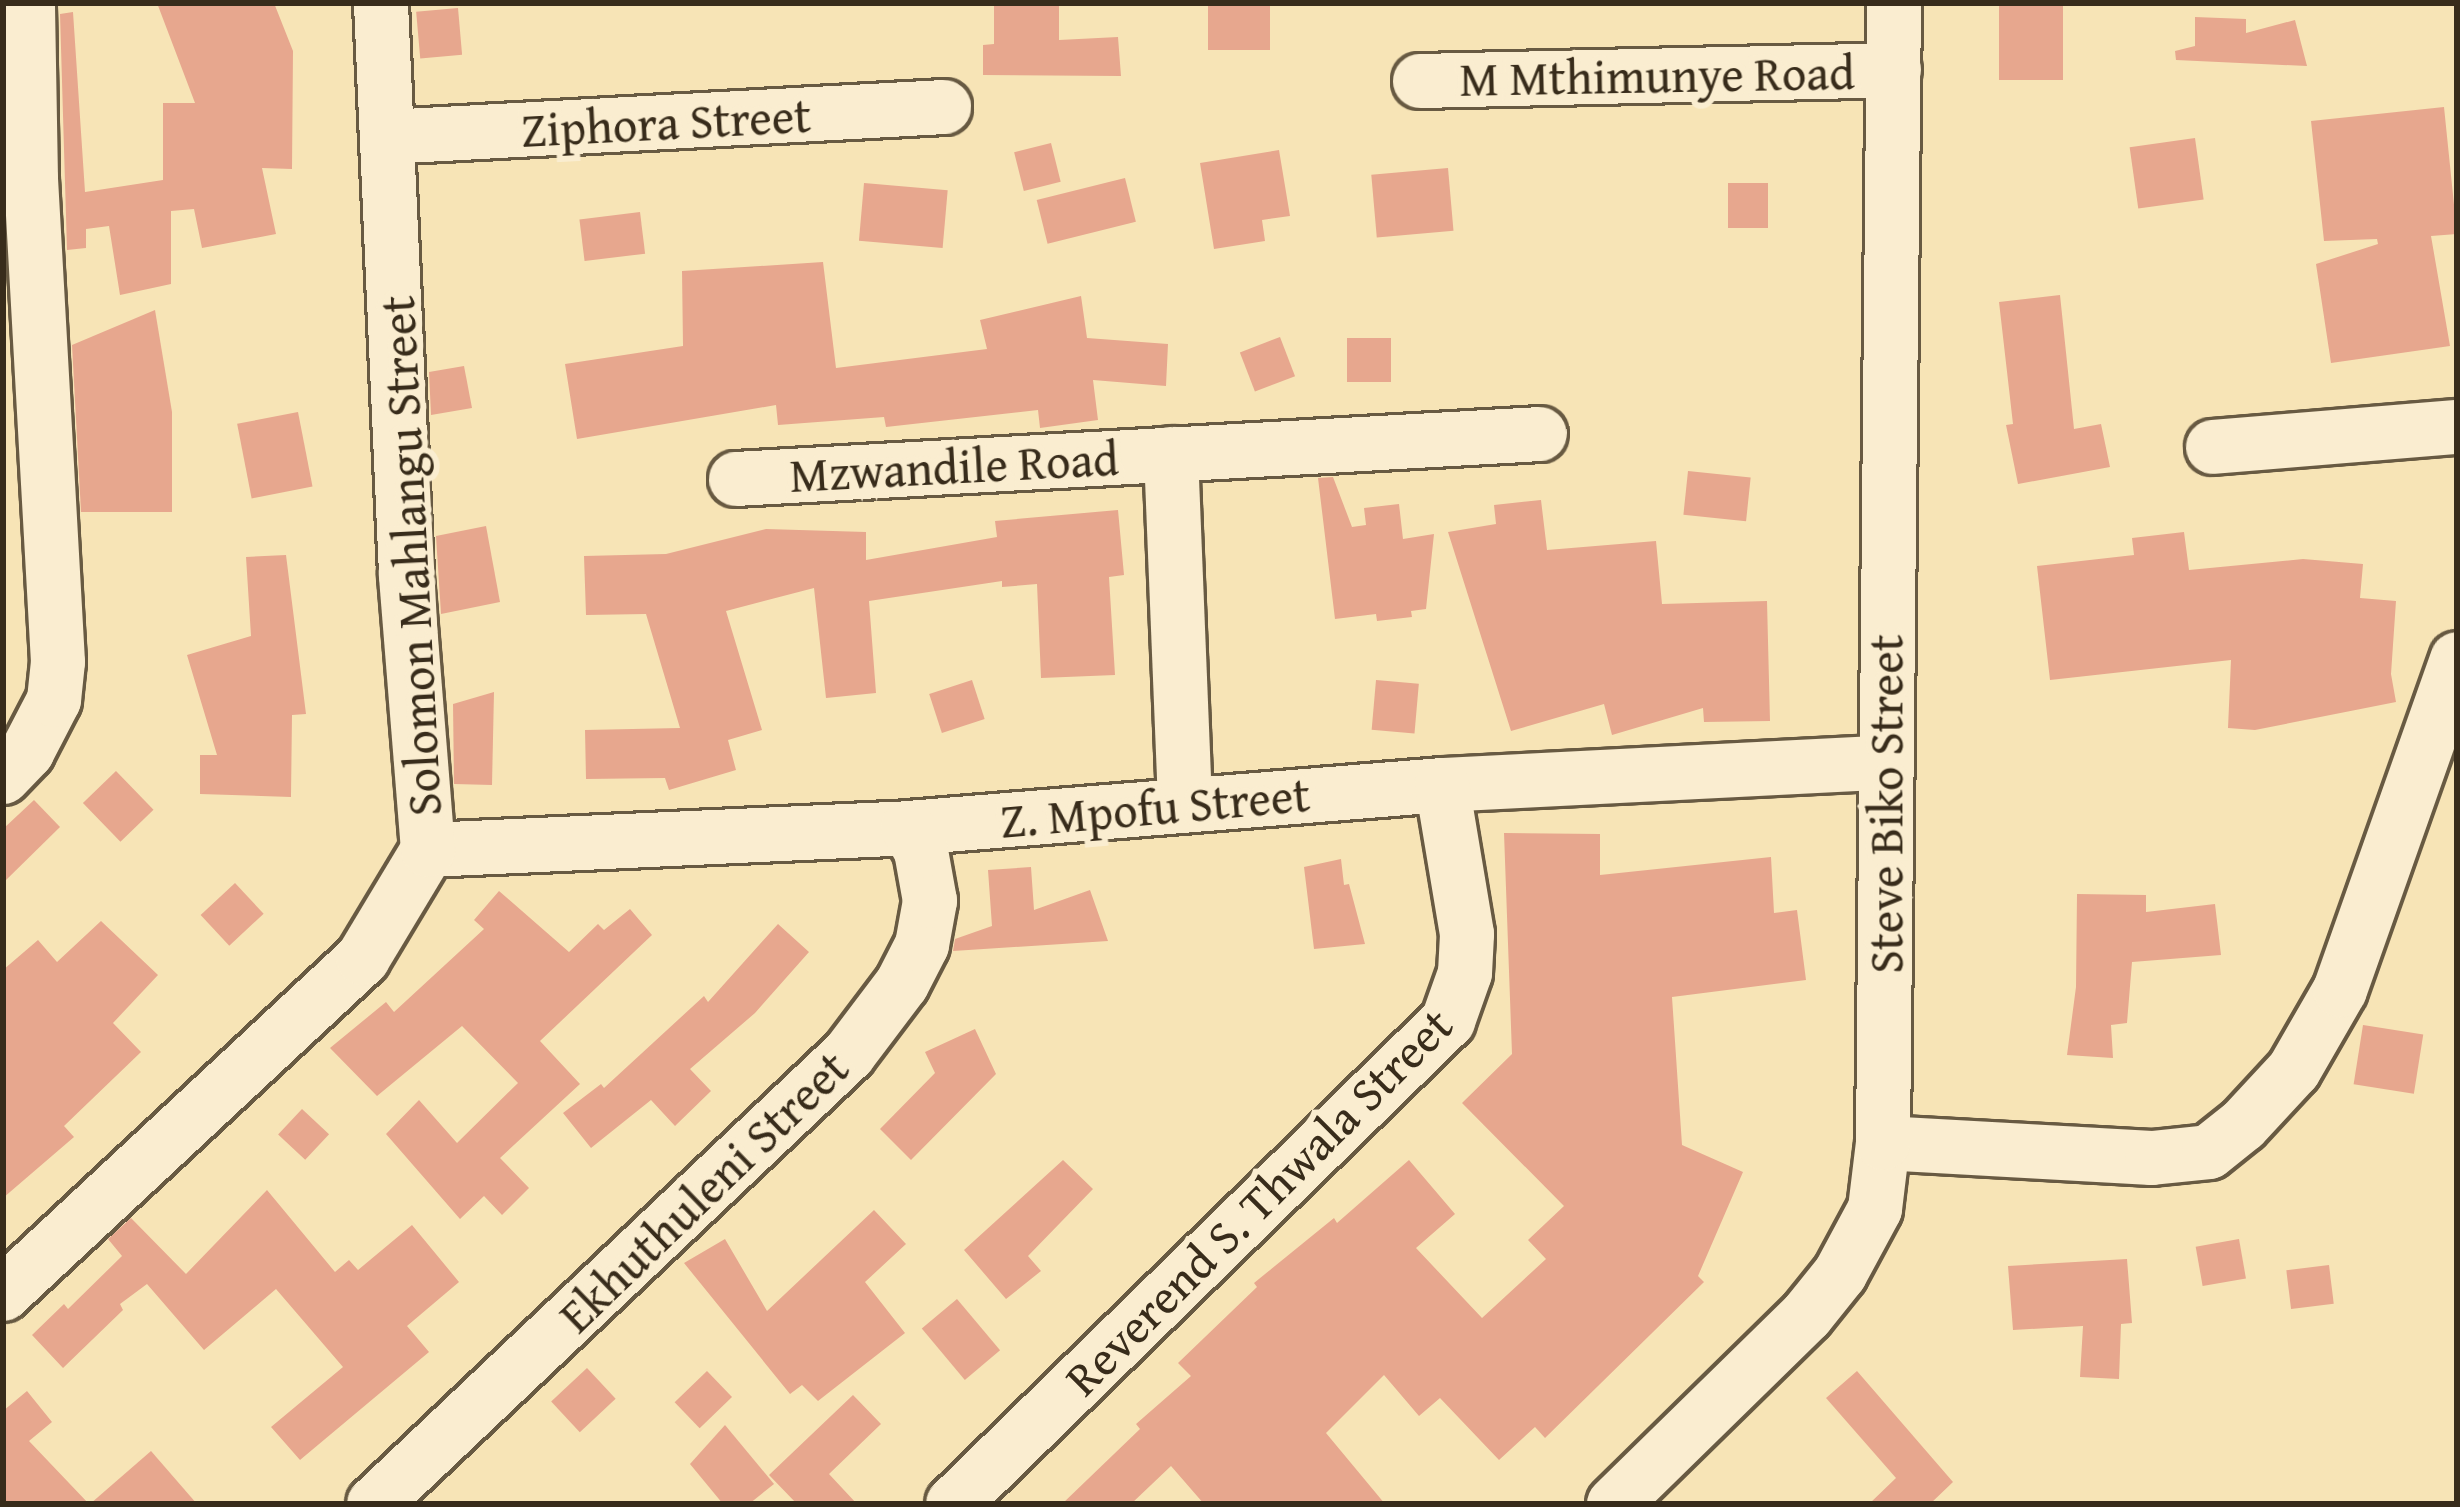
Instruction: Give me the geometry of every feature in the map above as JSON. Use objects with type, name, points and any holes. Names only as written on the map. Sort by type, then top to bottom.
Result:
[{"type":"street","points":[[3,777],[27,752],[54,700],[58,662],[27,548],[17,179],[28,3]]},
{"type":"street","name":"Solomon Mahlangu Street","points":[[3,1294],[363,958],[428,850],[406,574],[381,3]]},
{"type":"street","name":"Steve Biko Street","points":[[1614,1504],[1711,1413],[1840,1274],[1875,1209],[1883,1143],[1883,763],[1894,3]]},
{"type":"street","name":"M Mthimunye Road","points":[[1420,81],[1894,70]]},
{"type":"street","name":"Ziphora Street","points":[[387,137],[944,107]]},
{"type":"street","points":[[2212,447],[2457,427]]},
{"type":"street","name":"Mzwandile Road","points":[[736,479],[1540,434]]},
{"type":"street","name":"Mzwandile Road","points":[[1172,454],[1185,804]]},
{"type":"street","points":[[1883,1143],[2152,1158],[2209,1152],[2243,1125],[2294,1070],[2340,990],[2457,659]]},
{"type":"street","name":"Z. Mpofu Street","points":[[428,850],[908,828],[1442,784],[1883,763]]},
{"type":"street","name":"Reverend S. Thwala Street","points":[[953,1504],[1448,1021],[1466,973],[1467,934],[1442,784]]},
{"type":"street","name":"Ekhuthuleni Street","points":[[374,1504],[850,1054],[902,984],[922,945],[930,901],[921,851],[908,828]]},
{"type":"building","points":[[157,3],[274,3],[293,51],[292,169],[262,168],[276,234],[202,248],[194,209],[171,211],[171,284],[120,295],[109,226],[86,229],[86,248],[67,250],[60,14],[73,12],[85,192],[163,180],[163,103],[195,103]]},
{"type":"building","points":[[994,3],[1059,3],[1059,40],[1118,37],[1121,76],[983,75],[983,45],[994,44]]},
{"type":"building","points":[[1208,3],[1270,3],[1270,50],[1208,50]]},
{"type":"building","points":[[1999,3],[2063,3],[2063,80],[1999,80]]},
{"type":"building","points":[[458,8],[462,55],[420,58],[416,12]]},
{"type":"building","points":[[2195,17],[2246,19],[2246,33],[2295,20],[2307,66],[2176,60],[2175,51],[2195,46]]},
{"type":"building","points":[[2444,107],[2457,234],[2431,236],[2450,346],[2331,363],[2316,264],[2378,244],[2377,239],[2324,241],[2311,121]]},
{"type":"building","points":[[2195,138],[2204,199],[2138,209],[2130,147]]},
{"type":"building","points":[[1051,143],[1061,182],[1024,191],[1014,152]]},
{"type":"building","points":[[1279,150],[1290,216],[1262,220],[1265,241],[1214,249],[1200,163]]},
{"type":"building","points":[[1448,168],[1453,231],[1377,237],[1371,175]]},
{"type":"building","points":[[1125,178],[1136,222],[1048,244],[1037,200]]},
{"type":"building","points":[[864,183],[948,190],[943,248],[859,241]]},
{"type":"building","points":[[1728,183],[1768,183],[1768,228],[1728,228]]},
{"type":"building","points":[[640,212],[645,254],[585,261],[579,219]]},
{"type":"building","points":[[823,262],[836,368],[987,349],[980,320],[1081,296],[1087,338],[1168,344],[1166,386],[1093,380],[1098,420],[1040,428],[1038,410],[886,427],[884,417],[778,425],[776,405],[577,439],[565,364],[683,346],[682,271]]},
{"type":"building","points":[[2060,295],[2074,429],[2101,424],[2110,467],[2018,484],[2006,425],[2013,424],[1999,302]]},
{"type":"building","points":[[155,310],[172,412],[172,512],[81,512],[72,345]]},
{"type":"building","points":[[1280,337],[1295,376],[1255,392],[1240,352]]},
{"type":"building","points":[[1347,338],[1391,338],[1391,382],[1347,382]]},
{"type":"building","points":[[464,366],[472,408],[431,415],[429,372]]},
{"type":"building","points":[[298,412],[313,487],[252,498],[237,424]]},
{"type":"building","points":[[1688,471],[1751,478],[1746,521],[1683,515]]},
{"type":"building","points":[[1333,477],[1352,527],[1366,525],[1364,508],[1399,504],[1403,539],[1434,534],[1426,609],[1411,611],[1412,617],[1377,621],[1376,614],[1335,619],[1318,478]]},
{"type":"building","points":[[1541,500],[1547,550],[1656,541],[1662,604],[1767,601],[1770,721],[1704,722],[1703,708],[1612,735],[1604,704],[1511,731],[1448,532],[1496,524],[1494,505]]},
{"type":"building","points":[[1118,510],[1124,575],[1109,577],[1115,675],[1041,678],[1037,584],[1002,587],[1002,581],[869,601],[876,693],[826,698],[814,588],[726,611],[762,730],[728,740],[736,770],[669,790],[665,778],[586,779],[585,730],[680,728],[646,614],[586,615],[584,556],[666,554],[766,529],[866,532],[866,560],[997,537],[995,521]]},
{"type":"building","points":[[486,526],[500,602],[441,614],[436,536]]},
{"type":"building","points":[[2184,532],[2189,570],[2303,559],[2363,564],[2360,598],[2396,601],[2391,674],[2396,702],[2255,730],[2228,728],[2231,660],[2050,680],[2037,566],[2134,555],[2132,538]]},
{"type":"building","points":[[286,555],[306,714],[292,715],[291,797],[200,794],[200,755],[217,755],[187,655],[251,636],[246,557]]},
{"type":"building","points":[[972,680],[985,719],[942,733],[929,694]]},
{"type":"building","points":[[1376,680],[1419,684],[1414,734],[1372,730]]},
{"type":"building","points":[[494,692],[492,785],[454,784],[453,704]]},
{"type":"building","points":[[116,771],[154,810],[120,842],[83,803]]},
{"type":"building","points":[[34,800],[60,827],[3,883],[3,829]]},
{"type":"building","points":[[1504,833],[1600,834],[1600,875],[1771,857],[1774,913],[1797,910],[1806,980],[1672,997],[1682,1145],[1743,1172],[1698,1276],[1704,1282],[1545,1438],[1535,1427],[1499,1460],[1440,1398],[1419,1416],[1384,1375],[1326,1433],[1385,1504],[1204,1504],[1171,1466],[1131,1504],[1062,1504],[1140,1429],[1136,1424],[1191,1376],[1178,1363],[1257,1287],[1254,1283],[1334,1218],[1337,1223],[1409,1160],[1455,1214],[1416,1248],[1482,1318],[1546,1259],[1528,1240],[1564,1206],[1462,1103],[1512,1054]]},
{"type":"building","points":[[1341,859],[1344,885],[1349,884],[1365,944],[1314,949],[1304,867]]},
{"type":"building","points":[[1031,867],[1034,910],[1090,890],[1108,941],[953,951],[955,939],[992,926],[988,870]]},
{"type":"building","points":[[235,883],[264,914],[229,946],[201,915]]},
{"type":"building","points":[[499,891],[569,952],[598,924],[604,930],[630,909],[652,935],[540,1041],[580,1084],[500,1158],[529,1188],[502,1215],[484,1196],[460,1219],[386,1134],[419,1100],[457,1143],[518,1083],[462,1026],[377,1096],[330,1048],[386,1002],[394,1012],[484,929],[474,920]]},
{"type":"building","points":[[2077,894],[2146,895],[2146,912],[2215,904],[2221,955],[2132,962],[2127,1023],[2111,1025],[2113,1058],[2067,1055],[2076,987]]},
{"type":"building","points":[[101,921],[158,975],[113,1023],[141,1052],[64,1126],[74,1137],[3,1198],[3,970],[38,940],[57,962]]},
{"type":"building","points":[[778,924],[809,952],[755,1013],[690,1069],[711,1091],[675,1126],[651,1100],[591,1148],[563,1113],[601,1084],[604,1088],[704,996],[708,1002]]},
{"type":"building","points":[[2363,1025],[2423,1035],[2414,1094],[2354,1084]]},
{"type":"building","points":[[975,1029],[996,1074],[911,1160],[880,1129],[935,1073],[925,1052]]},
{"type":"building","points":[[302,1109],[329,1134],[305,1160],[278,1135]]},
{"type":"building","points":[[1063,1160],[1093,1189],[1028,1256],[1041,1271],[1006,1299],[964,1250]]},
{"type":"building","points":[[267,1190],[335,1272],[349,1260],[358,1270],[412,1225],[459,1282],[407,1326],[429,1352],[300,1460],[271,1427],[343,1367],[276,1289],[204,1350],[147,1284],[120,1304],[123,1310],[63,1368],[32,1335],[64,1304],[68,1309],[122,1256],[108,1239],[131,1218],[186,1274]]},
{"type":"building","points":[[874,1210],[906,1244],[865,1282],[905,1333],[818,1401],[802,1385],[790,1394],[684,1263],[725,1239],[767,1311]]},
{"type":"building","points":[[2239,1239],[2246,1278],[2203,1286],[2196,1247]]},
{"type":"building","points":[[2127,1259],[2132,1323],[2121,1324],[2119,1379],[2080,1377],[2083,1326],[2013,1330],[2008,1266]]},
{"type":"building","points":[[2329,1265],[2334,1304],[2291,1309],[2286,1270]]},
{"type":"building","points":[[957,1299],[1000,1350],[965,1380],[922,1329]]},
{"type":"building","points":[[587,1368],[616,1399],[580,1432],[551,1401]]},
{"type":"building","points":[[707,1371],[732,1397],[700,1428],[675,1402]]},
{"type":"building","points":[[1857,1371],[1953,1482],[1930,1504],[1869,1504],[1896,1478],[1826,1398]]},
{"type":"building","points":[[27,1391],[52,1422],[29,1441],[89,1504],[3,1504],[3,1411]]},
{"type":"building","points":[[853,1395],[881,1424],[829,1474],[857,1504],[797,1504],[769,1475]]},
{"type":"building","points":[[725,1425],[774,1484],[749,1504],[723,1504],[690,1464]]},
{"type":"building","points":[[151,1451],[197,1504],[90,1504]]}]
